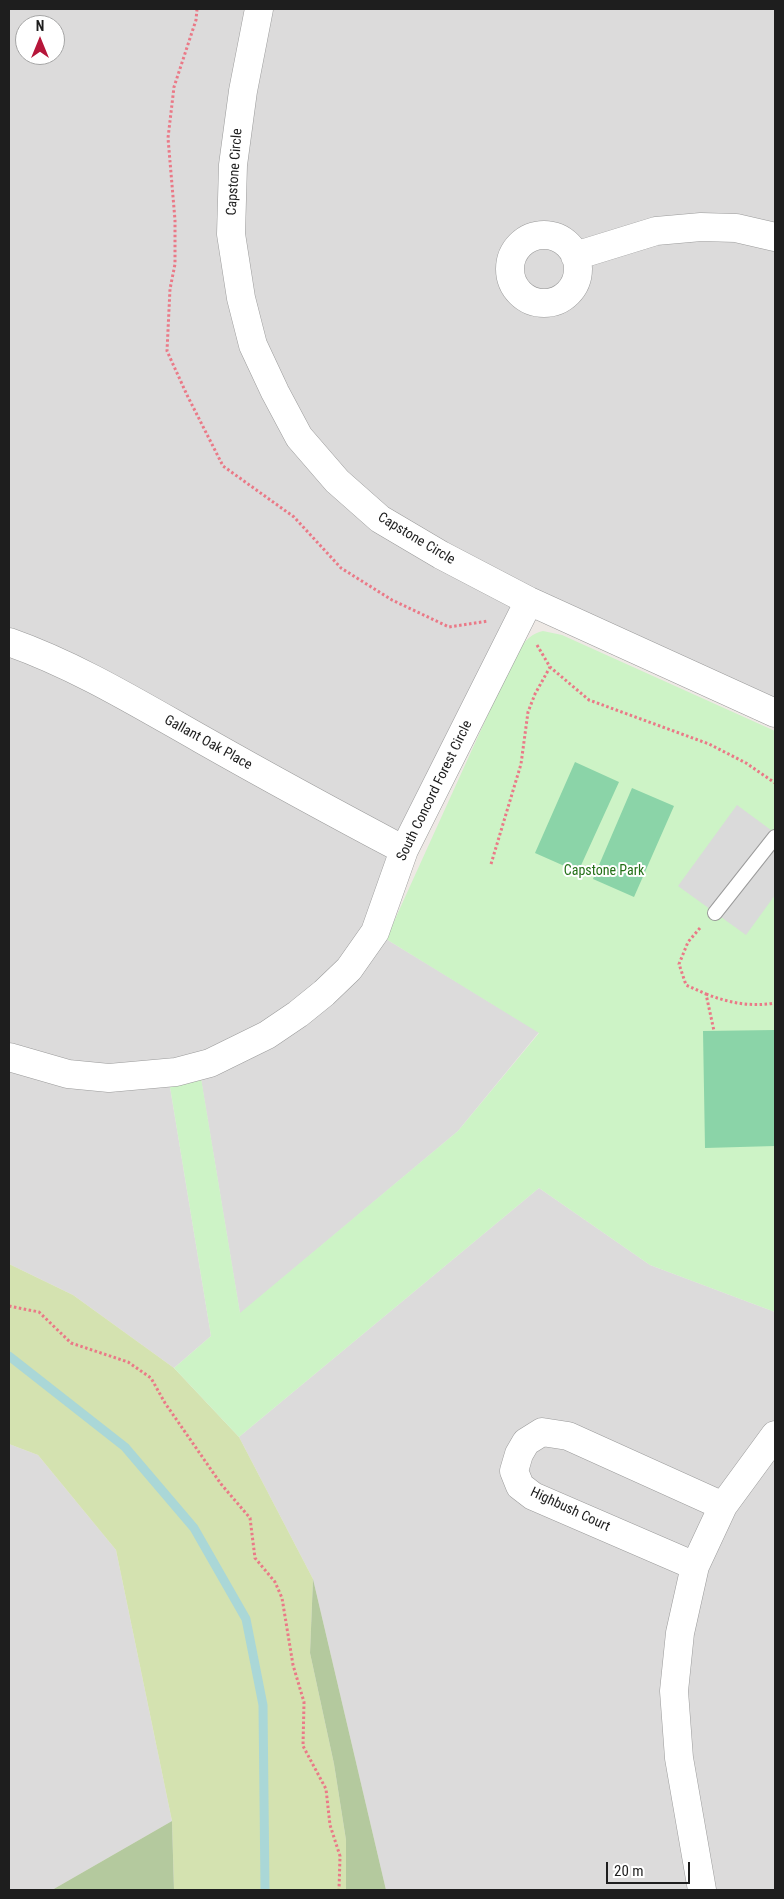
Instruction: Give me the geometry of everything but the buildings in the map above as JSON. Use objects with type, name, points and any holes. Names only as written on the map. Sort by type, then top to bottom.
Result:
[{"type":"street","name":"Capstone Circle","points":[[257,19],[243,91],[232,165],[230,234],[241,298],[253,344],[275,392],[299,436],[337,481],[380,519],[441,555],[529,601],[775,713]]},
{"type":"street","points":[[575,256],[656,231],[701,227],[736,228],[775,237]]},
{"type":"street","name":"South Concord Forest Circle","points":[[9,1057],[68,1074],[109,1078],[176,1072],[210,1063],[267,1035],[311,1004],[349,969],[375,932],[404,850],[529,601]]},
{"type":"street","name":"Gallant Oak Place","points":[[9,642],[55,661],[98,682],[404,850]]},
{"type":"street","name":"Highbush Court","points":[[695,1566],[533,1496],[520,1486],[514,1471],[519,1454],[526,1442],[542,1432],[568,1436],[723,1506]]},
{"type":"street","points":[[702,1890],[679,1758],[674,1690],[680,1633],[695,1566],[723,1506],[775,1435]]},
{"type":"lane","points":[[715,913],[775,837]]},
{"type":"path","points":[[490,864],[521,764],[528,712],[535,694],[550,667]]},
{"type":"path","points":[[715,913],[688,942],[679,964],[686,984],[706,994],[742,1004],[762,1006],[775,1003]]},
{"type":"path","points":[[706,994],[714,1032]]},
{"type":"path","points":[[9,1306],[39,1312],[72,1343],[128,1362],[151,1378],[165,1403],[221,1484],[250,1518],[255,1558],[275,1582],[282,1598],[293,1664],[304,1702],[303,1746],[326,1789],[330,1825],[340,1856],[339,1890]]},
{"type":"shaded area","points":[[9,9],[775,9],[775,713],[530,601],[404,850],[386,939],[539,1032],[458,1131],[240,1314],[201,1079],[170,1087],[211,1336],[174,1368],[73,1295],[9,1264]]},
{"type":"shaded area","points":[[737,805],[775,833],[775,895],[746,935],[678,886]]},
{"type":"shaded area","points":[[539,1188],[650,1265],[775,1312],[775,1890],[386,1890],[313,1579],[239,1437]]},
{"type":"shaded area","points":[[9,1444],[38,1455],[116,1550],[172,1821],[52,1890],[9,1890]]},
{"type":"green space","name":"Capstone Park","points":[[543,631],[562,635],[775,731],[775,1312],[650,1265],[539,1188],[239,1437],[174,1368],[211,1336],[170,1087],[201,1078],[240,1313],[458,1131],[539,1033],[386,939],[512,663],[529,637]]},
{"type":"green space","points":[[575,762],[619,782],[578,872],[535,853]]},
{"type":"green space","points":[[632,788],[674,806],[634,897],[593,879]]},
{"type":"green space","points":[[775,1030],[775,1146],[705,1148],[703,1031]]},
{"type":"green space","points":[[9,1264],[73,1295],[174,1368],[239,1437],[313,1579],[310,1653],[334,1764],[346,1840],[346,1890],[174,1890],[172,1821],[116,1550],[38,1455],[9,1444]]},
{"type":"green space","points":[[313,1579],[386,1890],[346,1890],[346,1840],[334,1764],[310,1653]]},
{"type":"green space","points":[[172,1821],[174,1890],[52,1890]]},
{"type":"waterway","points":[[9,1356],[125,1447],[194,1528],[246,1619],[263,1705],[265,1890]]}]
